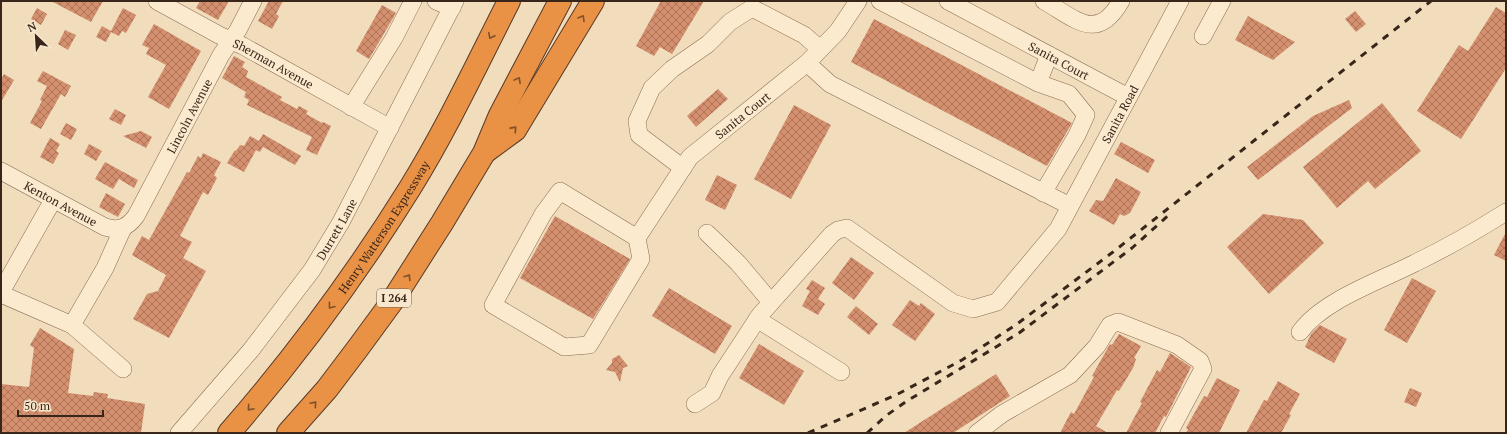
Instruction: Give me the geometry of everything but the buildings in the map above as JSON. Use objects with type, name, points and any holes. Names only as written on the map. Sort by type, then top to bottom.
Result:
[{"type":"highway","name":"Henry Watterson Expressway","points":[[229,433],[305,341],[369,251],[414,180],[509,1]]},
{"type":"highway","name":"I 264","points":[[288,433],[326,389],[391,303],[442,223],[484,153],[500,115],[560,1]]},
{"type":"highway","points":[[484,153],[515,130],[593,1]]},
{"type":"street","name":"Sherman Avenue","points":[[157,1],[390,128]]},
{"type":"street","name":"Lincoln Avenue","points":[[123,228],[130,224],[136,216],[220,55],[231,40],[254,1]]},
{"type":"street","points":[[351,107],[394,38],[413,1]]},
{"type":"street","points":[[436,1],[453,4]]},
{"type":"street","name":"Sanita Court","points":[[637,238],[690,157],[807,63],[838,31],[858,1]]},
{"type":"street","points":[[880,1],[1038,83],[1069,94],[1086,115],[1077,136],[1043,193]]},
{"type":"street","name":"Sanita Court","points":[[948,1],[1128,97]]},
{"type":"street","points":[[1044,1],[1087,25],[1100,24],[1113,15],[1121,1]]},
{"type":"street","name":"Sanita Road","points":[[771,302],[832,234],[842,228],[846,228],[953,303],[968,308],[982,308],[997,302],[1059,227],[1180,1]]},
{"type":"street","points":[[1203,36],[1222,1]]},
{"type":"street","name":"Durrett Lane","points":[[179,433],[251,350],[312,270],[341,222],[453,4]]},
{"type":"street","points":[[683,168],[639,135],[637,120],[652,88],[672,69],[708,44],[730,22],[752,8],[804,35],[820,49]]},
{"type":"street","points":[[1038,83],[1049,55]]},
{"type":"street","points":[[807,63],[830,84],[1070,206]]},
{"type":"street","name":"Kenton Avenue","points":[[1,171],[105,227],[112,229],[123,228]]},
{"type":"street","points":[[560,191],[637,238],[642,259],[589,345],[564,347],[493,305],[543,214],[560,191]]},
{"type":"street","points":[[53,200],[1,293],[72,325],[123,369]]},
{"type":"street","points":[[1300,332],[1309,320],[1335,302],[1461,240],[1506,212]]},
{"type":"street","points":[[72,325],[105,268],[123,228]]},
{"type":"street","points":[[695,404],[712,392],[720,376],[757,319],[771,302],[738,263],[707,233]]},
{"type":"street","points":[[757,319],[841,372]]},
{"type":"street","points":[[976,433],[1002,414],[1070,375],[1097,346],[1110,325],[1118,322],[1177,345],[1200,361],[1203,369],[1169,433]]},
{"type":"railway","points":[[808,433],[896,395],[962,360],[1017,324],[1113,252],[1431,1]]},
{"type":"railway","points":[[867,433],[887,415],[907,401],[1019,333],[1132,248],[1171,213]]}]
